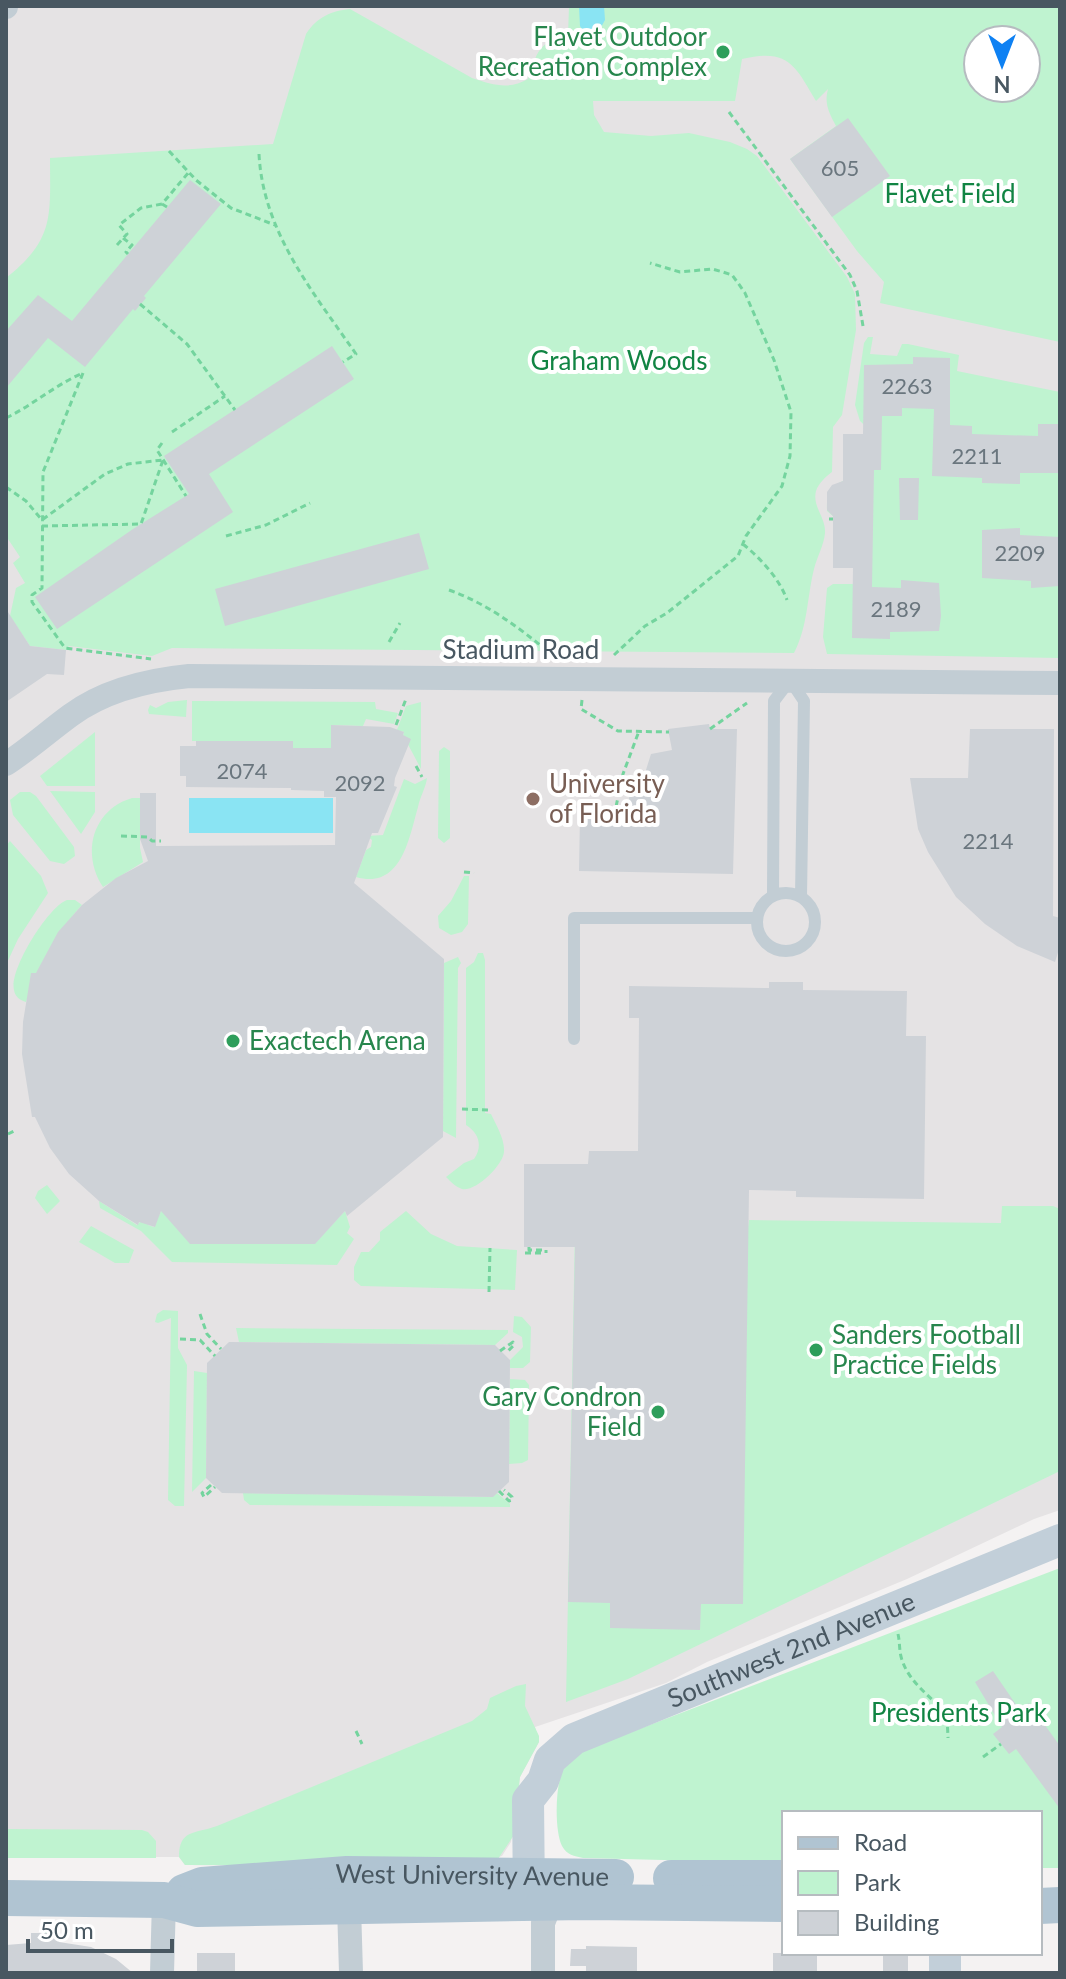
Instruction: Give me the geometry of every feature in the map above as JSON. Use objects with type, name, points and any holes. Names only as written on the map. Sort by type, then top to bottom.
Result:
[{"type":"main road","name":"Southwest 2nd Avenue","points":[[540,1896],[548,1799],[543,1781],[550,1760],[574,1739],[1060,1540]]},
{"type":"main road","name":"West University Avenue","points":[[164,1900],[202,1885],[347,1874],[540,1896],[782,1904]]},
{"type":"main road","name":"West University Avenue","points":[[6,1898],[164,1900],[197,1909],[349,1906],[782,1878]]},
{"type":"street","name":"Stadium Road","points":[[6,764],[84,707],[120,690],[189,676],[1060,683]]},
{"type":"street","points":[[540,1896],[543,1973]]},
{"type":"street","points":[[162,1973],[164,1900]]},
{"type":"street","points":[[349,1906],[351,1973]]},
{"type":"lane","points":[[773,896],[774,701],[790,680],[804,701],[801,897]]},
{"type":"lane","points":[[792,893],[801,897],[813,911],[815,921],[810,939],[803,946],[784,951],[767,944],[757,928],[757,918],[765,901],[773,896],[792,893]]},
{"type":"lane","points":[[574,1039],[574,918],[757,918]]},
{"type":"path","points":[[729,112],[850,275],[857,291],[863,326]]},
{"type":"path","points":[[169,151],[231,208],[276,226]]},
{"type":"path","points":[[259,154],[265,201],[276,226],[315,297],[356,354],[343,362]]},
{"type":"path","points":[[117,245],[127,234],[119,225],[141,208],[162,204],[189,172]]},
{"type":"path","points":[[162,204],[167,207]]},
{"type":"path","points":[[123,238],[132,245],[126,252],[128,254]]},
{"type":"path","points":[[614,655],[645,626],[667,613],[738,556],[746,536],[782,486],[787,469],[791,412],[745,293],[732,275],[712,269],[680,272],[650,263]]},
{"type":"path","points":[[140,304],[187,344],[235,410]]},
{"type":"path","points":[[6,418],[83,373],[43,472],[42,588],[32,595],[32,602],[65,648],[151,659]]},
{"type":"path","points":[[172,432],[225,396]]},
{"type":"path","points":[[162,443],[157,450],[186,496]]},
{"type":"path","points":[[42,520],[105,474],[128,464],[163,460]]},
{"type":"path","points":[[42,526],[141,524],[163,460]]},
{"type":"path","points":[[6,487],[26,501],[42,520]]},
{"type":"path","points":[[226,536],[266,525],[310,503]]},
{"type":"path","points":[[743,544],[782,586],[787,600]]},
{"type":"path","points":[[449,590],[473,599],[517,626],[552,655]]},
{"type":"path","points":[[389,642],[400,623]]},
{"type":"path","points":[[396,725],[406,699]]},
{"type":"path","points":[[582,700],[581,709],[618,731],[669,732]]},
{"type":"path","points":[[710,729],[750,701]]},
{"type":"path","points":[[614,816],[623,774],[639,731]]},
{"type":"path","points":[[416,766],[422,777]]},
{"type":"path","points":[[121,836],[161,841]]},
{"type":"path","points":[[464,872],[474,873]]},
{"type":"path","points":[[462,1109],[488,1110]]},
{"type":"path","points":[[8,1134],[14,1131]]},
{"type":"path","points":[[525,1253],[546,1253],[546,1250],[529,1250],[529,1247]]},
{"type":"path","points":[[489,1292],[490,1248]]},
{"type":"path","points":[[200,1314],[207,1334],[221,1349]]},
{"type":"path","points":[[180,1339],[200,1340],[215,1356]]},
{"type":"path","points":[[500,1351],[513,1342],[507,1352]]},
{"type":"path","points":[[499,1491],[509,1501],[512,1500],[504,1490]]},
{"type":"path","points":[[893,1623],[906,1669],[947,1715],[948,1738]]},
{"type":"path","points":[[356,1731],[362,1744]]},
{"type":"path","points":[[983,1757],[1001,1744]]},
{"type":"shaded area","name":"University of Florida","points":[[6,6],[1060,6],[1060,1510],[1034,1519],[907,1579],[707,1662],[666,1683],[535,1727],[539,1742],[520,1777],[511,1842],[502,1856],[472,1866],[185,1865],[179,1857],[6,1857]]},
{"type":"green space","points":[[569,6],[1060,6],[1060,342],[880,303],[884,282],[857,251],[790,159],[836,126],[827,104],[828,89],[816,101],[788,62],[770,56],[742,59],[735,101],[593,101],[594,115],[604,132],[651,136],[689,133],[730,142],[757,156],[847,277],[855,294],[856,330],[842,415],[833,427],[832,472],[822,480],[815,497],[825,527],[824,538],[814,569],[805,622],[794,653],[172,648],[152,656],[69,646],[66,650],[30,646],[10,616],[16,588],[25,583],[13,563],[20,557],[6,536],[6,278],[34,251],[46,225],[50,158],[273,144],[306,34],[320,19],[337,11],[350,9],[472,78],[501,85],[528,79],[540,50],[558,38],[568,36]]},
{"type":"green space","points":[[868,337],[873,337],[870,354],[897,356],[902,344],[908,344],[959,355],[957,371],[1060,392],[1060,658],[827,654],[823,637],[827,588],[833,584],[855,584],[854,568],[833,568],[834,517],[827,511],[827,500],[831,489],[843,481],[843,434],[874,434],[860,421],[855,405],[864,343]]},
{"type":"green space","points":[[187,700],[186,717],[149,714],[150,705],[156,708],[168,702]]},
{"type":"green space","points":[[192,701],[375,702],[376,709],[398,713],[394,724],[366,719],[363,726],[331,725],[331,768],[310,768],[311,748],[293,748],[293,741],[192,741]]},
{"type":"green space","points":[[421,702],[421,769],[404,732],[397,730],[406,706]]},
{"type":"green space","points":[[95,732],[95,786],[47,786],[40,776]]},
{"type":"green space","points":[[444,747],[450,751],[450,838],[444,843],[438,838],[439,751]]},
{"type":"green space","points":[[427,778],[406,847],[393,869],[371,879],[356,877],[366,850],[371,847],[372,840],[367,836],[383,835],[404,779],[415,784]]},
{"type":"green space","points":[[50,791],[95,792],[95,812],[81,834]]},
{"type":"green space","points":[[20,792],[30,792],[36,796],[74,847],[75,856],[64,864],[50,861],[13,815],[10,800]]},
{"type":"green space","points":[[132,798],[140,798],[143,862],[103,887],[93,861],[94,835],[108,812]]},
{"type":"green space","points":[[10,841],[41,876],[48,893],[18,939],[6,965],[6,846]]},
{"type":"green space","points":[[464,876],[469,876],[468,924],[462,932],[451,935],[439,928],[438,916],[451,901]]},
{"type":"green space","points":[[67,900],[75,900],[82,905],[49,950],[26,1002],[14,990],[18,968],[41,926]]},
{"type":"green space","points":[[478,953],[483,953],[485,960],[485,1113],[491,1114],[498,1127],[504,1152],[499,1164],[488,1176],[468,1189],[462,1189],[446,1177],[474,1159],[479,1145],[477,1136],[466,1125],[466,968],[474,962]]},
{"type":"green space","points":[[458,957],[461,963],[458,968],[456,1138],[443,1131],[444,963]]},
{"type":"green space","points":[[47,1185],[60,1201],[47,1214],[35,1198],[38,1191]]},
{"type":"green space","points":[[99,1201],[137,1225],[154,1208],[148,1225],[154,1227],[161,1211],[314,1244],[345,1211],[350,1227],[347,1233],[354,1239],[337,1265],[172,1262],[141,1231],[100,1208]]},
{"type":"green space","name":"Sanders Football Practice Fields","points":[[1002,1206],[1053,1206],[1060,1209],[1060,1471],[628,1679],[566,1702],[575,1226],[748,1228],[749,1220],[1001,1223]]},
{"type":"green space","points":[[406,1211],[431,1234],[457,1246],[517,1250],[515,1290],[361,1286],[354,1280],[354,1267],[361,1252],[369,1252],[380,1240],[380,1232]]},
{"type":"green space","points":[[91,1226],[134,1250],[129,1263],[115,1263],[79,1242]]},
{"type":"green space","points":[[163,1310],[178,1311],[178,1348],[187,1365],[184,1506],[175,1506],[168,1500],[171,1318],[155,1322],[157,1314]]},
{"type":"green space","points":[[514,1316],[522,1317],[531,1327],[530,1362],[523,1368],[510,1368],[510,1360],[523,1347],[522,1337],[513,1332]]},
{"type":"green space","points":[[236,1328],[508,1330],[508,1333],[495,1345],[239,1342]]},
{"type":"green space","points":[[194,1371],[207,1373],[206,1478],[192,1492]]},
{"type":"green space","points":[[510,1379],[525,1380],[529,1385],[528,1460],[509,1464]]},
{"type":"green space","points":[[243,1493],[492,1497],[497,1493],[510,1507],[250,1505],[244,1500]]},
{"type":"green space","name":"Presidents Park","points":[[1060,1568],[1060,1868],[1042,1868],[1042,1811],[782,1811],[782,1863],[574,1856],[568,1853],[559,1839],[558,1793],[565,1765],[579,1752]]},
{"type":"green space","points":[[526,1684],[525,1706],[539,1742],[520,1777],[514,1835],[498,1859],[472,1866],[185,1865],[179,1857],[182,1841],[190,1834],[217,1826],[472,1721],[487,1709],[490,1698]]},
{"type":"green space","points":[[6,1829],[142,1830],[156,1841],[156,1858],[6,1858]]},
{"type":"water","points":[[579,6],[604,6],[605,20],[599,31],[585,34],[580,26]]},
{"type":"water","points":[[189,798],[333,798],[333,833],[189,833]]},
{"type":"building","points":[[848,118],[890,176],[832,217],[790,159]]},
{"type":"building","points":[[190,180],[221,204],[135,311],[133,309],[85,367],[48,338],[6,388],[6,331],[38,295],[72,321]]},
{"type":"building","points":[[332,346],[354,379],[209,474],[233,512],[57,629],[35,597],[189,494],[164,456]]},
{"type":"building","points":[[913,357],[950,358],[950,425],[972,426],[972,434],[1038,436],[1038,424],[1060,424],[1060,473],[1020,473],[1020,484],[982,483],[982,478],[932,476],[934,409],[902,408],[902,416],[882,416],[881,470],[874,470],[872,587],[901,588],[901,580],[939,583],[939,631],[890,632],[890,639],[852,638],[853,568],[833,568],[833,516],[827,510],[827,492],[832,485],[843,481],[843,434],[863,434],[864,365],[913,364]]},
{"type":"building","points":[[899,478],[919,478],[918,520],[900,520]]},
{"type":"building","points":[[1020,528],[1020,535],[1060,537],[1060,586],[1031,588],[1031,581],[982,578],[982,530]]},
{"type":"building","points":[[419,533],[429,569],[225,626],[215,589]]},
{"type":"building","points":[[6,609],[30,646],[66,650],[64,675],[47,674],[6,702]]},
{"type":"building","points":[[709,724],[710,729],[737,729],[733,874],[579,871],[580,816],[609,817],[622,811],[628,803],[631,789],[640,789],[651,754],[672,750],[668,729]]},
{"type":"building","name":"Exactech Arena","points":[[331,725],[390,727],[404,732],[403,735],[411,739],[395,778],[394,786],[397,787],[378,833],[372,833],[354,883],[444,959],[443,1137],[347,1216],[345,1211],[315,1244],[190,1244],[161,1211],[155,1227],[139,1222],[138,1225],[99,1201],[69,1174],[50,1148],[35,1117],[32,1117],[22,1054],[23,1022],[31,973],[36,973],[58,932],[82,905],[116,878],[148,861],[140,839],[140,793],[156,793],[156,846],[335,845],[336,797],[324,797],[324,791],[186,787],[186,776],[180,776],[180,746],[196,746],[196,741],[293,741],[293,748],[331,748]]},
{"type":"building","points":[[970,729],[1054,729],[1053,916],[1060,918],[1060,946],[1055,962],[1017,946],[985,924],[956,897],[928,852],[918,829],[910,778],[968,778]]},
{"type":"building","points":[[769,982],[803,982],[803,990],[907,991],[906,1036],[926,1036],[924,1199],[796,1197],[796,1191],[749,1190],[743,1604],[701,1604],[700,1630],[610,1628],[610,1603],[568,1602],[575,1247],[524,1247],[524,1164],[588,1164],[589,1151],[638,1151],[639,1018],[629,1018],[629,986],[769,988]]},
{"type":"building","points":[[229,1342],[495,1345],[510,1360],[509,1482],[493,1497],[222,1493],[206,1478],[207,1363]]},
{"type":"building","points":[[993,1671],[1019,1709],[1029,1703],[1060,1746],[1060,1809],[1016,1749],[1009,1754],[993,1734],[1002,1727],[975,1682]]},
{"type":"building","points":[[31,1933],[59,1933],[59,1942],[91,1947],[116,1959],[133,1973],[6,1973],[6,1945],[31,1943]]},
{"type":"building","points":[[586,1946],[637,1947],[637,1972],[586,1972],[586,1966],[570,1966],[571,1949],[586,1949]]},
{"type":"building","points":[[197,1953],[235,1953],[235,1973],[197,1973]]},
{"type":"building","points":[[773,1953],[817,1955],[817,1973],[773,1973]]},
{"type":"building","points":[[883,1955],[908,1955],[908,1973],[883,1973]]},
{"type":"place","name":"Flavet Outdoor Recreation Complex","points":[[723,52]]},
{"type":"place","name":"University of Florida","points":[[533,799]]},
{"type":"place","name":"Exactech Arena","points":[[233,1041]]},
{"type":"place","name":"Sanders Football Practice Fields","points":[[816,1350]]},
{"type":"place","name":"Gary Condron Field","points":[[658,1412]]},
{"type":"park label","name":"Flavet Field","points":[[950,194]]},
{"type":"park label","name":"Graham Woods","points":[[619,361]]}]
